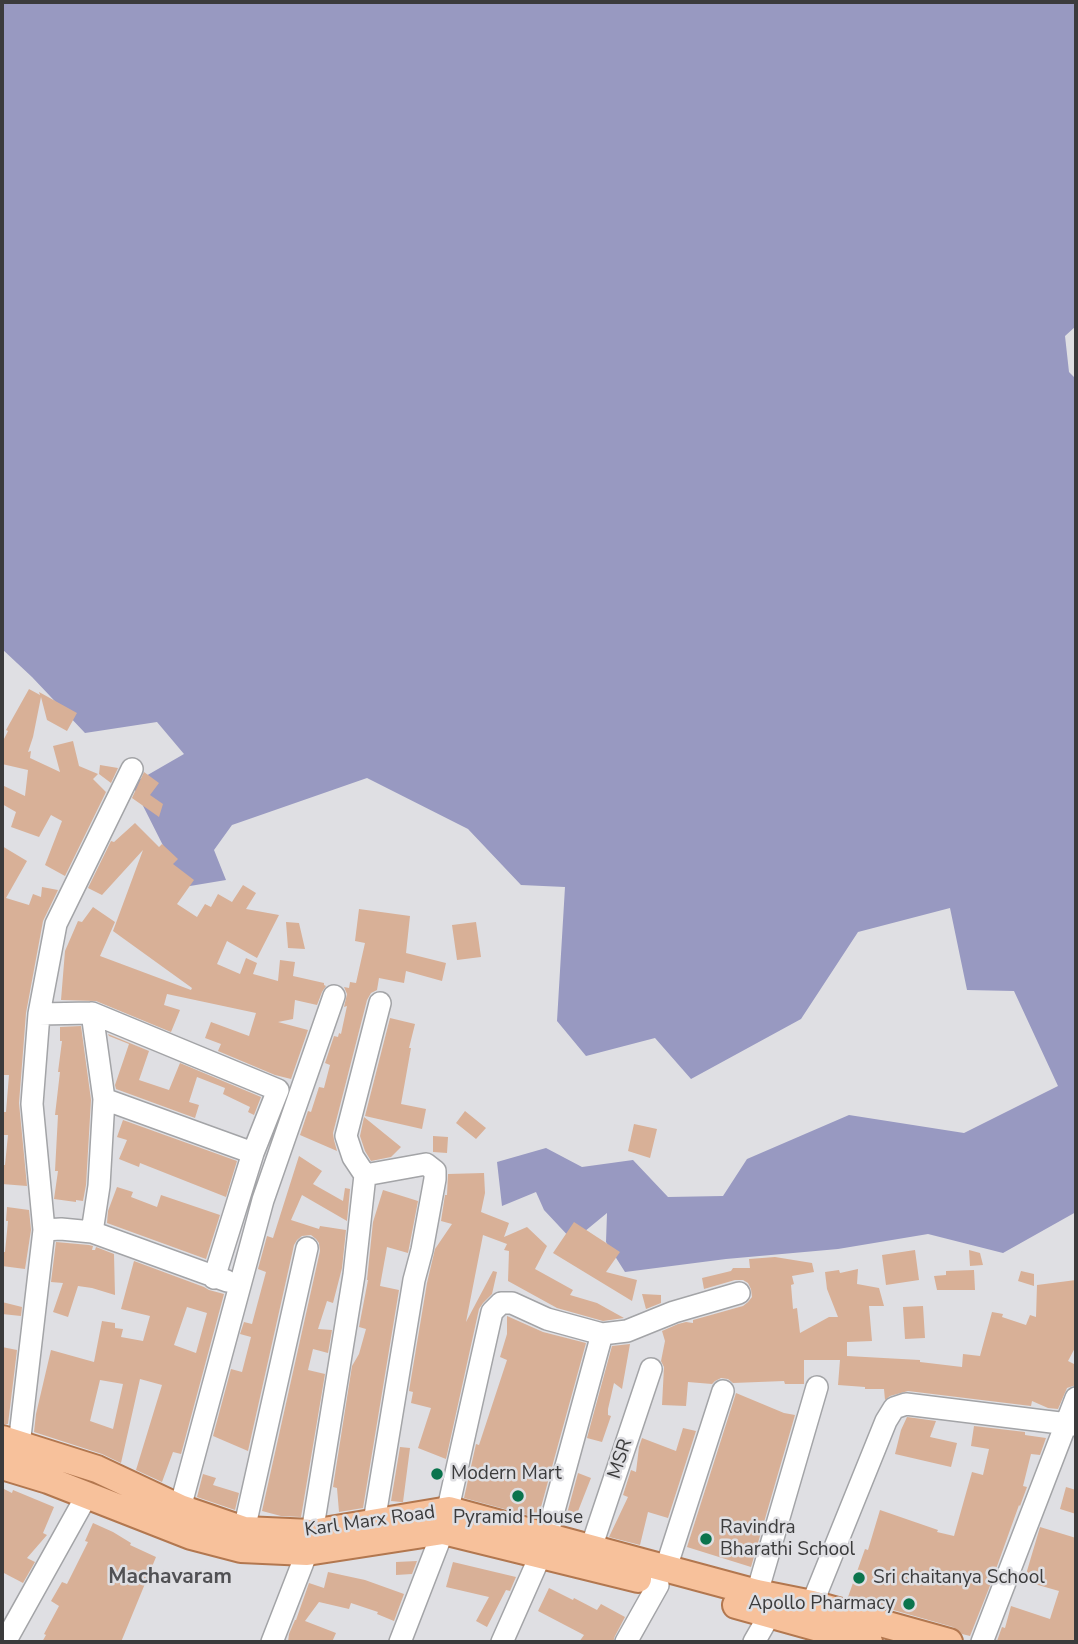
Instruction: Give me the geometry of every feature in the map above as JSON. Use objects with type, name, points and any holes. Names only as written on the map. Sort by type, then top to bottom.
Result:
[{"type":"main road","name":"Karl Marx Road","points":[[10,1442],[97,1469],[180,1508],[244,1530],[310,1542],[374,1522],[446,1520],[764,1603],[869,1642]]},
{"type":"main road","name":"Karl Marx Road","points":[[2,1466],[48,1480],[191,1536],[241,1549],[310,1542],[446,1520]]},
{"type":"main road","name":"Karl Marx Road","points":[[544,1545],[591,1548],[662,1576]]},
{"type":"main road","name":"Karl Marx Road","points":[[764,1603],[812,1604],[908,1637],[949,1642]]},
{"type":"street","points":[[10,1442],[44,1230],[32,1104],[38,1014],[56,924],[132,769]]},
{"type":"street","points":[[180,1508],[263,1200],[334,996]]},
{"type":"street","points":[[272,1642],[310,1542],[354,1275],[365,1175],[353,1157],[346,1136],[380,1003]]},
{"type":"street","points":[[38,1014],[92,1013],[278,1090],[253,1153],[214,1278]]},
{"type":"street","points":[[92,1013],[104,1099],[99,1186],[92,1232]]},
{"type":"street","points":[[104,1099],[253,1153]]},
{"type":"street","points":[[365,1175],[426,1164],[435,1171],[374,1522]]},
{"type":"street","points":[[44,1230],[92,1232],[239,1285]]},
{"type":"street","points":[[244,1530],[307,1248]]},
{"type":"street","points":[[400,1642],[446,1520],[492,1312],[501,1303],[512,1303],[547,1319],[602,1334],[627,1331],[674,1312],[738,1293]]},
{"type":"street","points":[[502,1642],[544,1545],[602,1334]]},
{"type":"street","name":"MSR","points":[[591,1548],[651,1369]]},
{"type":"street","points":[[754,1642],[817,1387]]},
{"type":"street","points":[[626,1642],[662,1576],[723,1391]]},
{"type":"street","points":[[982,1642],[1071,1425],[1076,1398]]},
{"type":"street","points":[[812,1604],[886,1421],[894,1408],[906,1404],[1071,1425]]},
{"type":"street","points":[[5,1642],[87,1495]]},
{"type":"shaded area","points":[[2,2],[1076,2],[1076,326],[1065,336],[1069,372],[1076,379],[1076,1212],[1003,1253],[928,1234],[838,1249],[625,1272],[606,1242],[607,1213],[573,1241],[544,1210],[536,1192],[502,1206],[497,1162],[546,1148],[582,1167],[633,1160],[668,1197],[723,1196],[747,1159],[849,1115],[964,1133],[1058,1086],[1014,991],[967,990],[950,908],[858,932],[801,1019],[691,1079],[655,1038],[586,1056],[557,1021],[565,887],[521,885],[468,829],[367,778],[232,825],[214,850],[226,880],[184,887],[132,784],[184,754],[157,722],[85,733],[2,649]]},
{"type":"building","points":[[29,689],[77,713],[67,731],[47,720],[41,697],[28,752],[31,751],[30,758],[60,772],[53,746],[73,741],[79,766],[98,774],[93,779],[106,792],[65,876],[45,865],[62,821],[51,815],[39,837],[11,827],[16,812],[2,804],[2,785],[25,796],[28,770],[2,764],[2,743],[8,731],[6,730]]},
{"type":"building","points":[[100,765],[118,768],[111,783],[99,774]]},
{"type":"building","points":[[144,772],[159,783],[150,795],[163,804],[159,817],[132,798]]},
{"type":"building","points":[[135,823],[159,847],[162,844],[178,859],[173,864],[194,880],[177,904],[197,917],[205,904],[211,907],[218,894],[232,902],[243,885],[256,893],[246,909],[279,915],[257,958],[227,941],[217,964],[240,974],[246,958],[257,963],[253,974],[278,981],[280,960],[295,962],[293,976],[324,983],[326,986],[317,1005],[295,1000],[293,1019],[278,1022],[308,1030],[291,1079],[218,1051],[221,1044],[205,1038],[211,1022],[249,1036],[256,1013],[167,994],[164,1005],[180,1010],[171,1032],[96,1001],[61,1000],[65,951],[78,921],[82,922],[93,907],[115,922],[100,956],[191,990],[192,988],[113,931],[143,850],[102,895],[88,888],[111,841],[114,842]]},
{"type":"building","points":[[2,846],[27,861],[6,898],[29,905],[33,894],[41,897],[42,887],[58,890],[43,921],[26,1013],[19,1103],[27,1186],[2,1184],[8,1135],[2,1135],[2,1112],[6,1112],[9,1075],[2,1075]]},
{"type":"building","points":[[359,909],[410,916],[406,953],[446,963],[442,981],[406,971],[404,983],[379,978],[377,990],[371,993],[367,1000],[333,1133],[337,1151],[300,1135],[319,1087],[324,1088],[330,1065],[325,1063],[334,1036],[341,1034],[347,1006],[344,1007],[347,994],[344,987],[349,988],[350,982],[356,983],[365,943],[355,941]]},
{"type":"building","points":[[286,922],[299,923],[305,949],[288,948]]},
{"type":"building","points":[[476,922],[481,957],[457,960],[452,925]]},
{"type":"building","points":[[390,1018],[415,1024],[401,1104],[426,1109],[422,1129],[365,1116]]},
{"type":"building","points":[[81,1026],[91,1100],[86,1185],[83,1201],[76,1202],[54,1199],[58,1171],[55,1171],[58,1115],[55,1115],[62,1041],[60,1027]]},
{"type":"building","points":[[108,1034],[149,1051],[139,1080],[169,1090],[180,1063],[261,1097],[254,1115],[248,1112],[250,1107],[223,1094],[225,1088],[197,1077],[189,1102],[199,1105],[195,1118],[116,1089],[129,1044]]},
{"type":"building","points":[[465,1111],[486,1128],[476,1139],[456,1123]]},
{"type":"building","points":[[364,1117],[401,1147],[391,1157],[371,1161],[360,1136]]},
{"type":"building","points":[[123,1120],[237,1161],[226,1197],[140,1163],[139,1167],[119,1159],[127,1140],[117,1137]]},
{"type":"building","points":[[634,1124],[657,1129],[650,1158],[628,1151]]},
{"type":"building","points":[[433,1136],[448,1137],[447,1153],[433,1152]]},
{"type":"building","points":[[299,1156],[322,1171],[313,1184],[343,1201],[345,1188],[350,1189],[347,1221],[302,1195],[291,1220],[319,1229],[320,1226],[346,1230],[342,1268],[333,1303],[327,1301],[318,1329],[332,1330],[328,1353],[313,1349],[308,1370],[325,1374],[301,1517],[262,1511],[320,1251],[319,1243],[311,1235],[302,1236],[294,1245],[248,1451],[213,1436],[231,1369],[242,1372],[251,1337],[240,1334],[244,1322],[252,1324],[266,1272],[258,1269],[267,1236],[273,1238]]},
{"type":"building","points":[[484,1173],[485,1193],[481,1212],[509,1223],[504,1237],[527,1227],[547,1246],[535,1269],[573,1290],[570,1295],[597,1303],[624,1318],[603,1321],[557,1308],[508,1281],[509,1251],[504,1250],[507,1244],[483,1235],[466,1322],[493,1271],[497,1272],[492,1294],[479,1309],[446,1459],[418,1448],[431,1408],[411,1403],[413,1392],[409,1391],[435,1249],[452,1224],[441,1221],[447,1195],[448,1174]]},
{"type":"building","points":[[117,1187],[133,1192],[131,1197],[157,1207],[161,1195],[220,1215],[206,1259],[107,1223],[108,1211]]},
{"type":"building","points":[[383,1190],[418,1201],[408,1253],[387,1247],[380,1286],[399,1290],[363,1508],[339,1512],[337,1488],[333,1487],[352,1366],[359,1354],[366,1329],[359,1327],[368,1280],[373,1222]]},
{"type":"building","points":[[7,1207],[29,1210],[31,1230],[25,1269],[2,1266],[8,1221]]},
{"type":"building","points":[[574,1222],[620,1252],[606,1272],[637,1280],[632,1301],[553,1253]]},
{"type":"building","points":[[56,1242],[89,1245],[93,1246],[92,1250],[96,1247],[114,1254],[115,1295],[78,1286],[68,1317],[53,1312],[63,1283],[51,1282]]},
{"type":"building","points":[[915,1250],[919,1280],[886,1285],[882,1255]]},
{"type":"building","points":[[969,1250],[980,1253],[983,1265],[970,1266]]},
{"type":"building","points":[[775,1257],[812,1263],[814,1272],[792,1276],[793,1309],[797,1308],[800,1333],[829,1317],[838,1317],[827,1289],[825,1272],[839,1270],[840,1273],[858,1269],[857,1284],[879,1288],[884,1306],[869,1306],[872,1341],[847,1342],[847,1356],[920,1360],[962,1367],[963,1354],[980,1356],[992,1312],[1026,1325],[1030,1315],[1036,1317],[1037,1285],[1076,1280],[1076,1346],[1068,1361],[1076,1365],[1076,1385],[1067,1388],[1058,1409],[1032,1401],[1031,1406],[908,1391],[885,1400],[884,1389],[838,1385],[840,1360],[804,1360],[804,1384],[785,1384],[784,1381],[733,1383],[721,1378],[712,1384],[688,1382],[686,1406],[662,1405],[664,1367],[661,1361],[665,1341],[662,1331],[743,1306],[752,1297],[748,1283],[743,1280],[704,1289],[702,1278],[731,1271],[733,1268],[750,1268],[749,1259]]},
{"type":"building","points":[[134,1261],[224,1294],[181,1454],[173,1452],[162,1482],[136,1470],[162,1385],[140,1379],[121,1463],[102,1454],[34,1432],[51,1350],[94,1362],[102,1321],[115,1323],[115,1328],[123,1329],[121,1337],[143,1341],[150,1316],[121,1309]],"holes":[[[187,1307],[207,1313],[196,1353],[174,1345]],[[100,1380],[123,1384],[113,1429],[90,1421]]]},
{"type":"building","points":[[974,1270],[975,1290],[937,1290],[934,1276],[946,1275],[946,1271]]},
{"type":"building","points":[[1021,1271],[1034,1274],[1034,1286],[1018,1281]]},
{"type":"building","points":[[642,1294],[661,1295],[661,1303],[646,1309]]},
{"type":"building","points":[[2,1302],[22,1307],[21,1316],[2,1314]]},
{"type":"building","points":[[923,1306],[925,1338],[905,1339],[903,1307]]},
{"type":"building","points":[[507,1316],[543,1332],[586,1343],[538,1518],[464,1498],[476,1444],[479,1445],[507,1360],[500,1357],[507,1334]]},
{"type":"building","points":[[630,1344],[622,1389],[614,1383],[608,1409],[608,1415],[611,1416],[602,1442],[587,1438],[612,1346]]},
{"type":"building","points":[[2,1347],[17,1350],[8,1424],[2,1424]]},
{"type":"building","points":[[736,1393],[795,1415],[751,1567],[687,1547]]},
{"type":"building","points":[[907,1417],[936,1421],[930,1437],[957,1443],[951,1467],[895,1454]]},
{"type":"building","points":[[974,1426],[1025,1432],[1025,1435],[1046,1438],[1040,1455],[1031,1454],[1023,1486],[1027,1487],[970,1636],[953,1627],[848,1597],[865,1549],[868,1550],[880,1510],[954,1536],[972,1472],[983,1475],[989,1449],[971,1446]]},
{"type":"building","points":[[683,1428],[696,1431],[668,1518],[648,1512],[640,1545],[609,1537],[628,1497],[623,1495],[631,1470],[636,1472],[642,1438],[676,1451]]},
{"type":"building","points":[[400,1447],[410,1448],[403,1502],[391,1501]]},
{"type":"building","points":[[578,1473],[591,1478],[573,1524],[565,1521]]},
{"type":"building","points":[[203,1474],[216,1478],[213,1485],[239,1493],[235,1510],[197,1497]]},
{"type":"building","points":[[1066,1487],[1076,1490],[1076,1514],[1060,1509]]},
{"type":"building","points":[[2,1488],[54,1507],[43,1533],[47,1535],[27,1558],[35,1562],[23,1583],[2,1572]]},
{"type":"building","points":[[93,1523],[156,1557],[121,1642],[42,1642],[59,1606],[51,1601],[62,1582],[67,1584],[88,1542],[85,1541]]},
{"type":"building","points":[[1040,1527],[1076,1538],[1076,1642],[997,1641],[1002,1627],[1005,1628],[1011,1606],[1050,1619],[1059,1591],[1024,1581]]},
{"type":"building","points":[[417,1561],[412,1574],[396,1575],[396,1562]]},
{"type":"building","points":[[453,1562],[516,1577],[510,1591],[506,1590],[487,1627],[476,1621],[489,1597],[446,1587]]},
{"type":"building","points":[[328,1572],[365,1580],[404,1594],[394,1621],[377,1614],[378,1612],[351,1603],[349,1609],[319,1602],[305,1621],[336,1633],[332,1642],[288,1642],[309,1583],[324,1588]]},
{"type":"building","points":[[549,1588],[597,1610],[601,1604],[625,1617],[613,1642],[579,1642],[584,1635],[538,1611]]},
{"type":"place","name":"Modern Mart","points":[[437,1474]]},
{"type":"place","name":"Pyramid House","points":[[518,1496]]},
{"type":"place","name":"Ravindra Bharathi School","points":[[706,1539]]},
{"type":"place","name":"Sri chaitanya School","points":[[859,1578]]},
{"type":"place","name":"Apollo Pharmacy","points":[[909,1604]]},
{"type":"district","name":"Machavaram","points":[[170,1578]]}]
